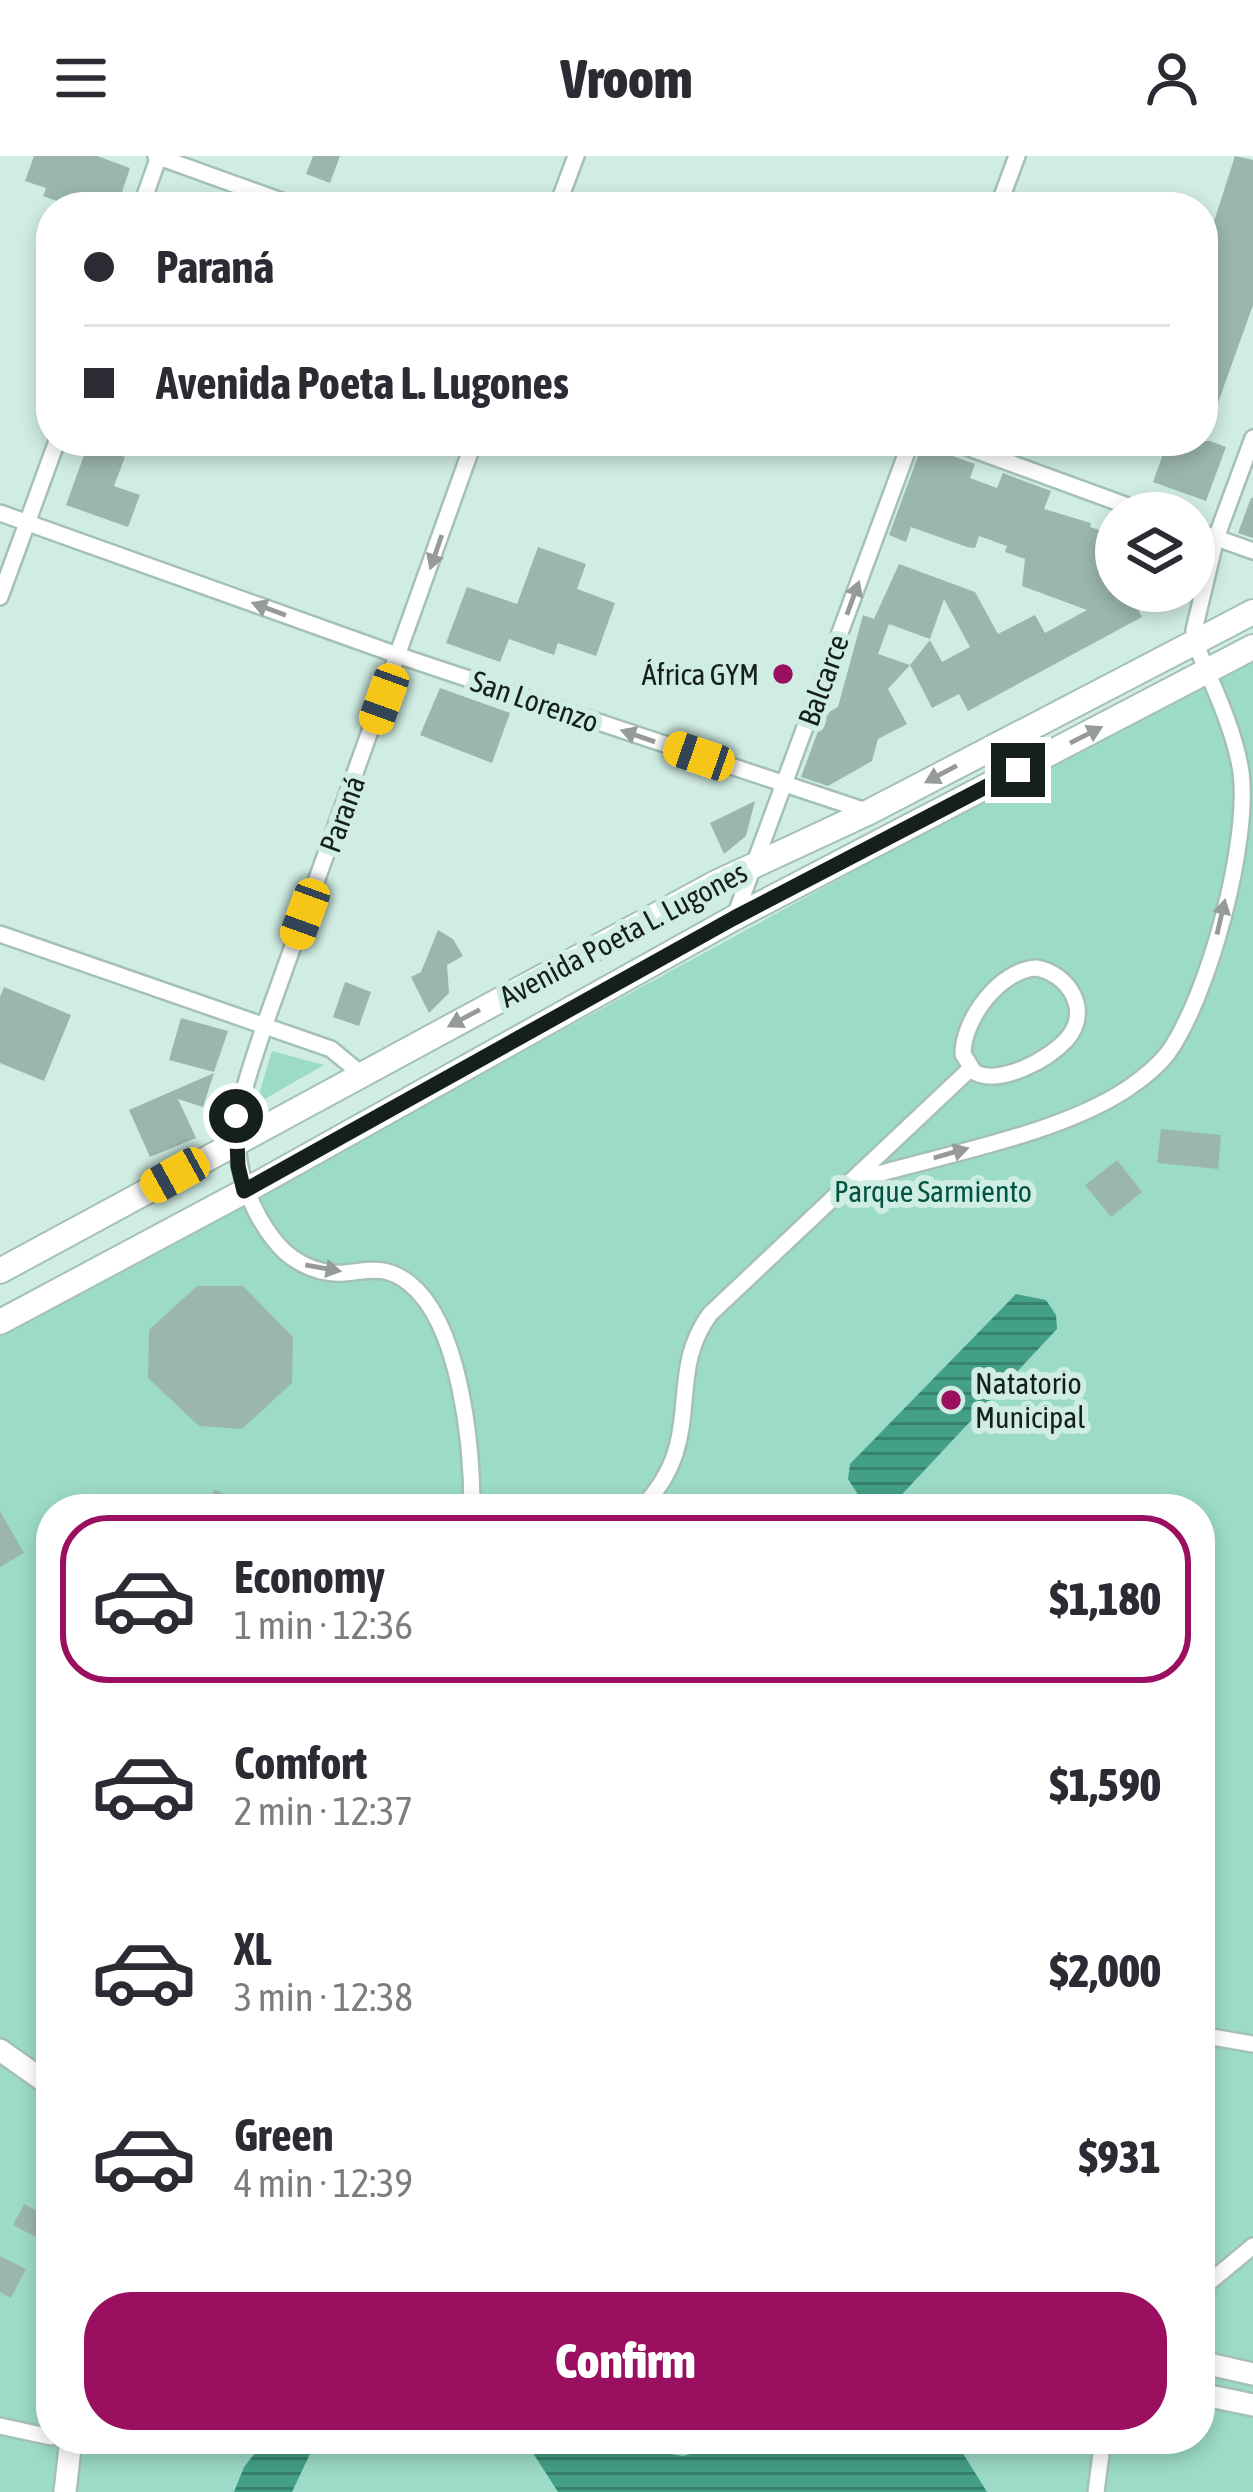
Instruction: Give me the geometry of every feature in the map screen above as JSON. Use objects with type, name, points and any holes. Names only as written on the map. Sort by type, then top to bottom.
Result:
[{"type":"main road","name":"Avenida Poeta L. Lugones","points":[[0,1271],[753,865],[869,812],[1253,612]]},
{"type":"main road","name":"Avenida Poeta L. Lugones","points":[[0,1322],[734,918],[1253,647]]},
{"type":"main road","points":[[0,2050],[36,2075]]},
{"type":"main road","points":[[1215,2365],[1253,2374]]},
{"type":"main road","points":[[1215,2397],[1253,2405]]},
{"type":"main road","points":[[63,2454],[65,2492]]},
{"type":"street","points":[[146,192],[158,156],[257,192]]},
{"type":"street","points":[[563,192],[576,156]]},
{"type":"street","points":[[1004,192],[1017,156]]},
{"type":"street","points":[[841,1190],[867,1177],[1085,1111],[1127,1090],[1168,1053],[1208,968],[1242,818],[1238,756],[1195,643],[1196,616],[1216,538],[1253,438]]},
{"type":"street","points":[[0,597],[52,456]]},
{"type":"street","name":"Paraná","points":[[244,1191],[236,1116],[469,456]]},
{"type":"street","name":"Balcarce","points":[[734,918],[905,456]]},
{"type":"street","points":[[991,456],[1095,494]]},
{"type":"street","name":"San Lorenzo","points":[[0,513],[400,656],[869,812]]},
{"type":"street","points":[[1216,538],[1253,551]]},
{"type":"street","points":[[0,934],[332,1048],[360,1073]]},
{"type":"street","points":[[1036,968],[1067,984],[1077,1012],[1066,1041],[1003,1076],[982,1076],[970,1069],[963,1054],[964,1038],[1006,977],[1036,968]]},
{"type":"street","points":[[652,1494],[679,1450],[687,1367],[698,1330],[970,1069]]},
{"type":"street","points":[[244,1191],[269,1234],[297,1262],[326,1273],[386,1270],[422,1293],[461,1390],[471,1494]]},
{"type":"street","points":[[1215,2038],[1253,2044]]},
{"type":"street","points":[[1215,2278],[1253,2246]]},
{"type":"street","points":[[0,2426],[36,2434]]},
{"type":"street","points":[[1096,2492],[1101,2454]]},
{"type":"green space","name":"Parque Sarmiento","points":[[1253,659],[1253,2492],[0,2492],[0,1337],[1140,715]]},
{"type":"green space","points":[[272,1051],[324,1065],[256,1104]]},
{"type":"shaded area","name":"Natatorio Municipal","points":[[1016,1294],[1046,1300],[1056,1315],[1057,1329],[902,1494],[858,1494],[848,1479],[850,1464]]},
{"type":"shaded area","points":[[254,2454],[310,2454],[292,2492],[234,2492]]},
{"type":"shaded area","points":[[534,2454],[964,2454],[987,2492],[558,2492]]},
{"type":"building","points":[[34,156],[97,156],[130,168],[122,192],[44,192],[46,188],[25,181]]},
{"type":"building","points":[[313,156],[340,156],[330,183],[306,174]]},
{"type":"building","points":[[1235,156],[1253,160],[1253,305],[1218,403],[1218,209]]},
{"type":"building","points":[[1218,444],[1226,447],[1209,492],[1181,492],[1153,482],[1162,456],[1218,456]]},
{"type":"building","points":[[84,456],[125,457],[114,486],[140,495],[128,527],[66,505]]},
{"type":"building","points":[[918,456],[953,456],[975,464],[970,478],[997,488],[1003,473],[1051,491],[1044,509],[1091,523],[1095,529],[1095,612],[1139,612],[1142,617],[968,711],[959,694],[932,708],[910,665],[888,689],[907,724],[878,739],[872,761],[828,786],[801,777],[824,715],[838,707],[863,615],[874,619],[899,564],[975,592],[998,634],[1035,615],[1045,633],[1087,610],[1022,586],[1025,559],[1005,552],[1007,546],[979,536],[975,548],[967,547],[911,527],[906,542],[889,535]],"holes":[[[944,599],[970,647],[942,662],[930,640],[910,665],[878,654],[889,624],[930,639]]]},
{"type":"building","points":[[1253,498],[1253,538],[1238,533]]},
{"type":"building","points":[[538,547],[586,564],[577,589],[615,603],[596,656],[558,643],[554,655],[509,639],[500,662],[446,643],[467,587],[517,604]]},
{"type":"building","points":[[440,688],[510,713],[492,763],[420,735]]},
{"type":"building","points":[[755,801],[746,836],[724,854],[710,823]]},
{"type":"building","points":[[438,930],[453,939],[463,956],[447,965],[449,993],[429,1013],[411,977],[421,972]]},
{"type":"building","points":[[345,982],[371,992],[359,1026],[333,1017]]},
{"type":"building","points":[[4,987],[71,1015],[44,1081],[0,1063]]},
{"type":"building","points":[[181,1018],[228,1031],[214,1072],[169,1060]]},
{"type":"building","points":[[214,1073],[203,1107],[178,1099],[196,1138],[150,1157],[129,1110]]},
{"type":"building","points":[[1161,1129],[1221,1135],[1218,1169],[1157,1163]]},
{"type":"building","points":[[1117,1160],[1142,1192],[1111,1217],[1085,1185]]},
{"type":"building","points":[[197,1286],[243,1286],[293,1337],[292,1383],[242,1429],[199,1426],[148,1378],[149,1330]]},
{"type":"building","points":[[0,1511],[24,1553],[0,1567]]},
{"type":"building","points":[[24,2204],[36,2210],[36,2237],[13,2225]]},
{"type":"building","points":[[0,2256],[26,2269],[11,2298],[0,2292]]},
{"type":"place","name":"África GYM","points":[[783,674]]},
{"type":"place","name":"Natatorio Municipal","points":[[951,1400]]},
{"type":"route","points":[[236,1116],[244,1191],[734,918],[1018,770]]}]
